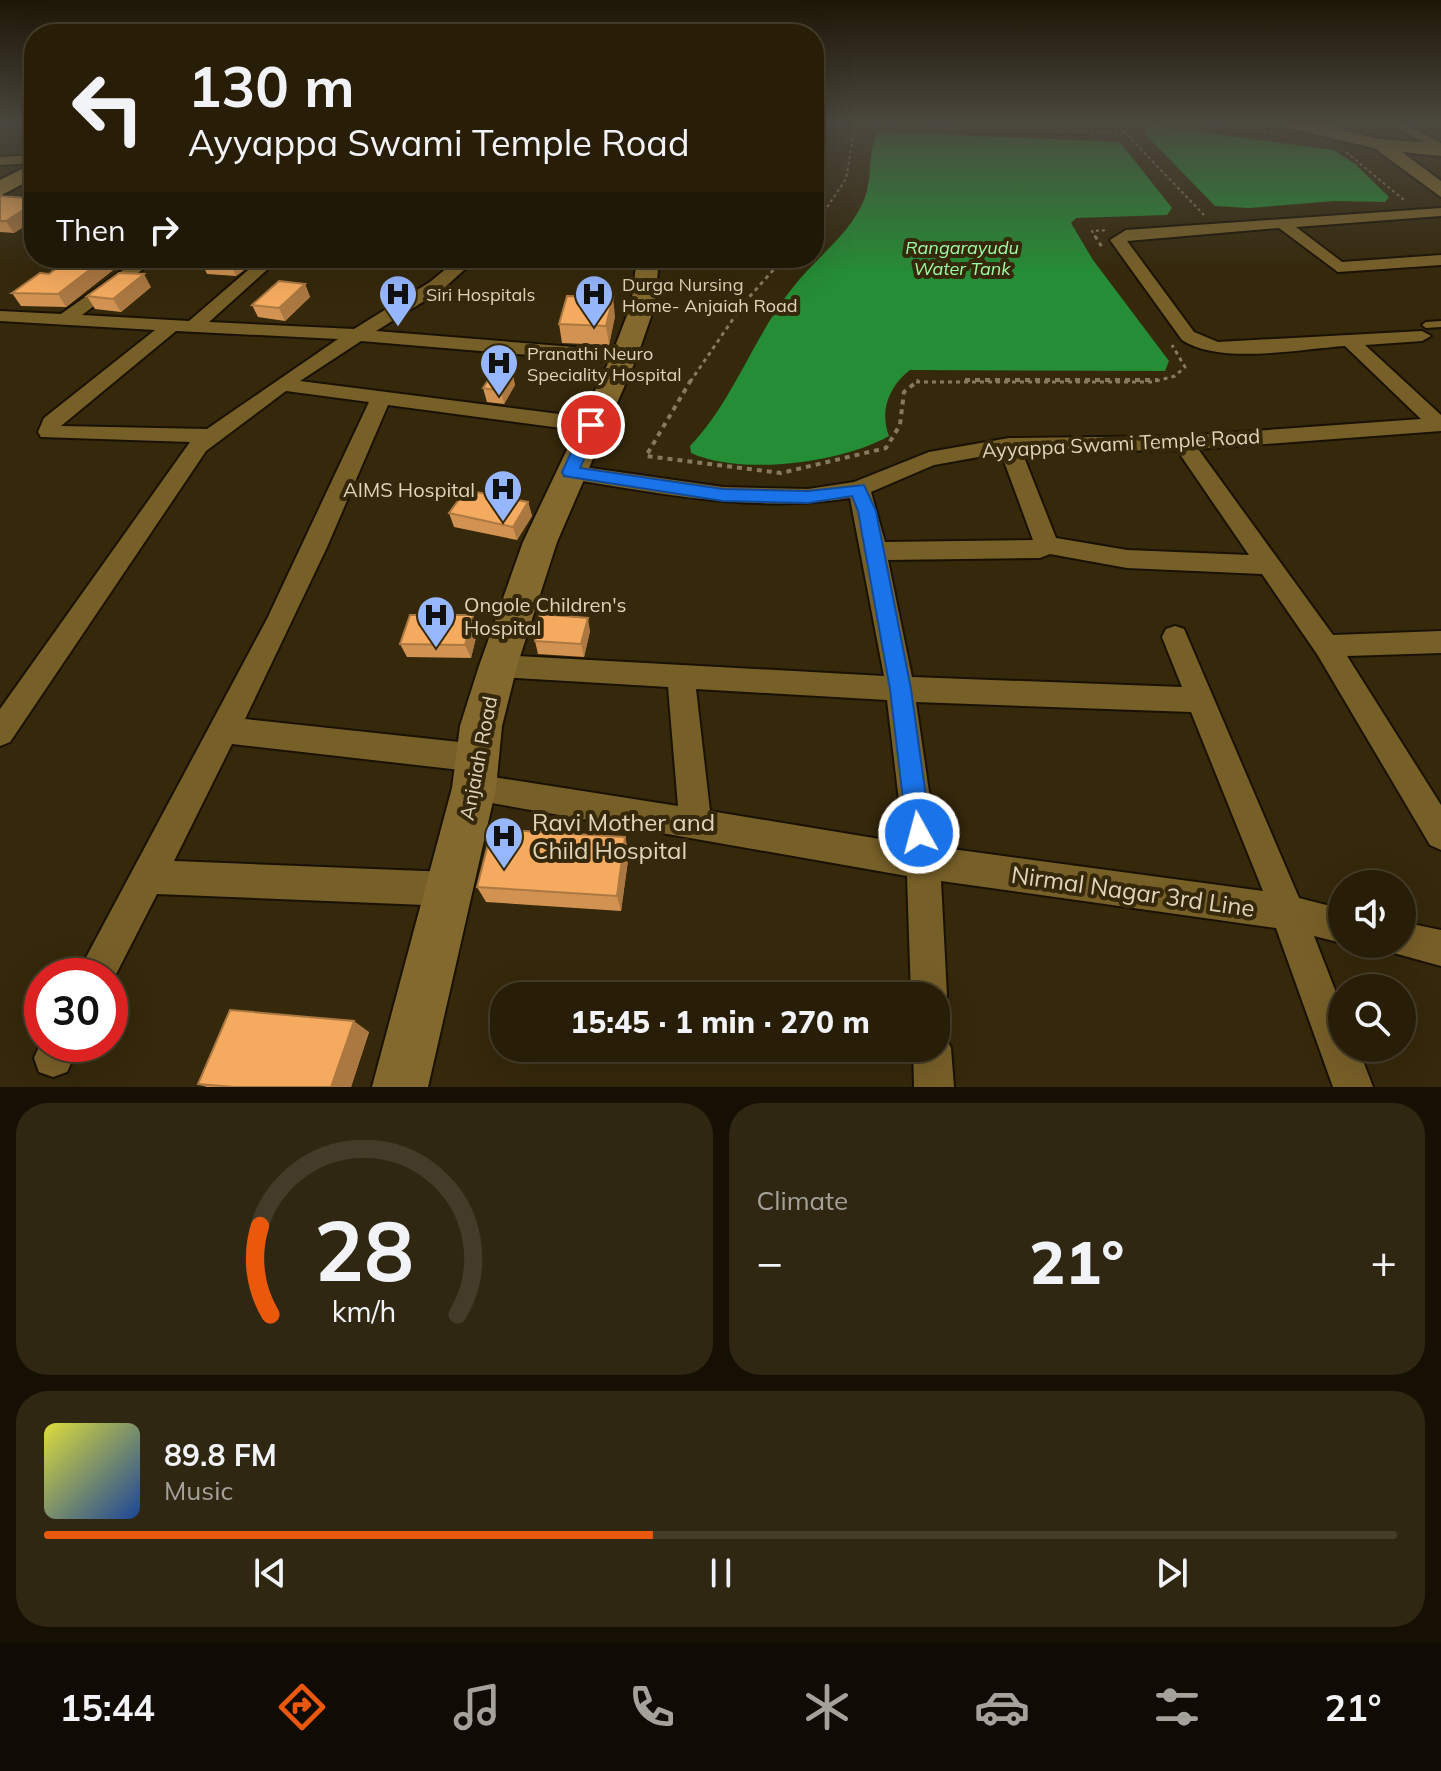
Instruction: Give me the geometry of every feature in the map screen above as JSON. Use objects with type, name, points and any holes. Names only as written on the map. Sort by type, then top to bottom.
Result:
[{"type":"street","points":[[1417,173],[1441,191]]},
{"type":"street","points":[[1424,330],[1349,340],[1218,348],[1201,345],[1188,336],[1118,240],[1126,235],[1285,226],[1441,212]]},
{"type":"street","points":[[1285,226],[1338,267],[1441,260]]},
{"type":"street","points":[[64,320],[136,268]]},
{"type":"street","points":[[194,326],[261,268]]},
{"type":"street","points":[[0,733],[74,630],[186,460],[209,436],[436,286],[457,268]]},
{"type":"street","name":"Anjaiah Road","points":[[400,1087],[476,773],[481,726],[498,666],[540,542],[624,357],[643,305],[647,268]]},
{"type":"street","points":[[0,316],[358,335],[624,357]]},
{"type":"street","points":[[172,325],[51,423],[48,432],[209,436]]},
{"type":"street","points":[[1349,340],[1437,428]]},
{"type":"street","points":[[282,385],[591,425]]},
{"type":"street","points":[[105,958],[339,500],[380,400]]},
{"type":"street","name":"Ayyappa Swami Temple Road","points":[[570,472],[723,495],[808,497],[858,489],[929,459],[1009,445],[1183,443],[1437,428]]},
{"type":"street","points":[[1183,443],[1326,646],[1441,834]]},
{"type":"street","points":[[1009,445],[1047,545]]},
{"type":"street","points":[[858,489],[867,511],[900,689],[923,862],[928,982]]},
{"type":"street","points":[[873,551],[1027,550],[1047,545],[1127,559],[1269,565]]},
{"type":"street","points":[[1175,637],[1288,912],[1353,1087]]},
{"type":"street","points":[[1326,646],[1441,642]]},
{"type":"street","points":[[498,666],[900,689],[1200,700]]},
{"type":"street","points":[[681,676],[695,823]]},
{"type":"street","name":"Nirmal Nagar 3rd Line","points":[[223,730],[476,773],[695,823],[923,862],[1288,912],[1328,922]]},
{"type":"street","points":[[147,877],[449,889]]},
{"type":"street","points":[[1416,943],[1441,948]]},
{"type":"street","points":[[933,1062],[934,1087]]},
{"type":"lane","points":[[1424,330],[1441,324]]},
{"type":"path","points":[[824,212],[847,173]]},
{"type":"path","points":[[1163,173],[1209,220],[1194,221]]},
{"type":"path","points":[[1376,173],[1405,200]]},
{"type":"path","points":[[1108,255],[1092,231],[1121,229]]},
{"type":"path","points":[[774,268],[694,375],[646,456],[781,473],[886,448],[900,425],[904,392],[919,380],[1152,382],[1175,376],[1185,367],[1167,338]]},
{"type":"water","name":"Rangarayudu Water Tank","points":[[869,173],[1144,173],[1172,208],[1167,215],[1076,218],[1071,223],[1093,260],[1169,361],[1165,371],[910,370],[897,383],[888,399],[885,417],[889,436],[869,445],[819,459],[763,465],[712,460],[691,453],[690,446],[732,388],[780,305],[811,268],[824,268],[824,254],[858,212]]},
{"type":"water","points":[[1183,173],[1364,173],[1389,197],[1385,202],[1335,201],[1249,208],[1215,206]]},
{"type":"building","points":[[0,196],[24,198],[24,209],[6,221],[0,221]]},
{"type":"building","points":[[57,268],[92,268],[58,294],[12,293],[40,273],[49,274]]},
{"type":"building","points":[[119,273],[144,274],[113,299],[87,296]]},
{"type":"building","points":[[279,281],[305,284],[279,308],[252,305]]},
{"type":"building","points":[[567,296],[613,297],[606,326],[559,324]]},
{"type":"building","points":[[495,370],[512,372],[501,391],[483,388]]},
{"type":"building","points":[[466,490],[528,502],[513,527],[449,513]]},
{"type":"building","points":[[540,614],[588,618],[581,644],[535,641]]},
{"type":"building","points":[[410,615],[473,615],[465,645],[400,644]]},
{"type":"building","points":[[492,829],[625,837],[617,896],[477,887]]},
{"type":"building","points":[[230,1010],[354,1021],[331,1087],[198,1084]]},
{"type":"place","name":"Siri Hospitals","points":[[398,328]]},
{"type":"place","name":"Durga Nursing Home- Anjaiah Road","points":[[594,328]]},
{"type":"place","name":"Pranathi Neuro Speciality Hospital","points":[[499,397]]},
{"type":"place","name":"AIMS Hospital","points":[[503,523]]},
{"type":"place","name":"Ongole Children's Hospital","points":[[436,649]]},
{"type":"place","name":"Ravi Mother and Child Hospital","points":[[504,870]]},
{"type":"route","points":[[591,425],[570,472],[723,495],[808,497],[858,489],[867,511],[900,689],[919,833]]}]
